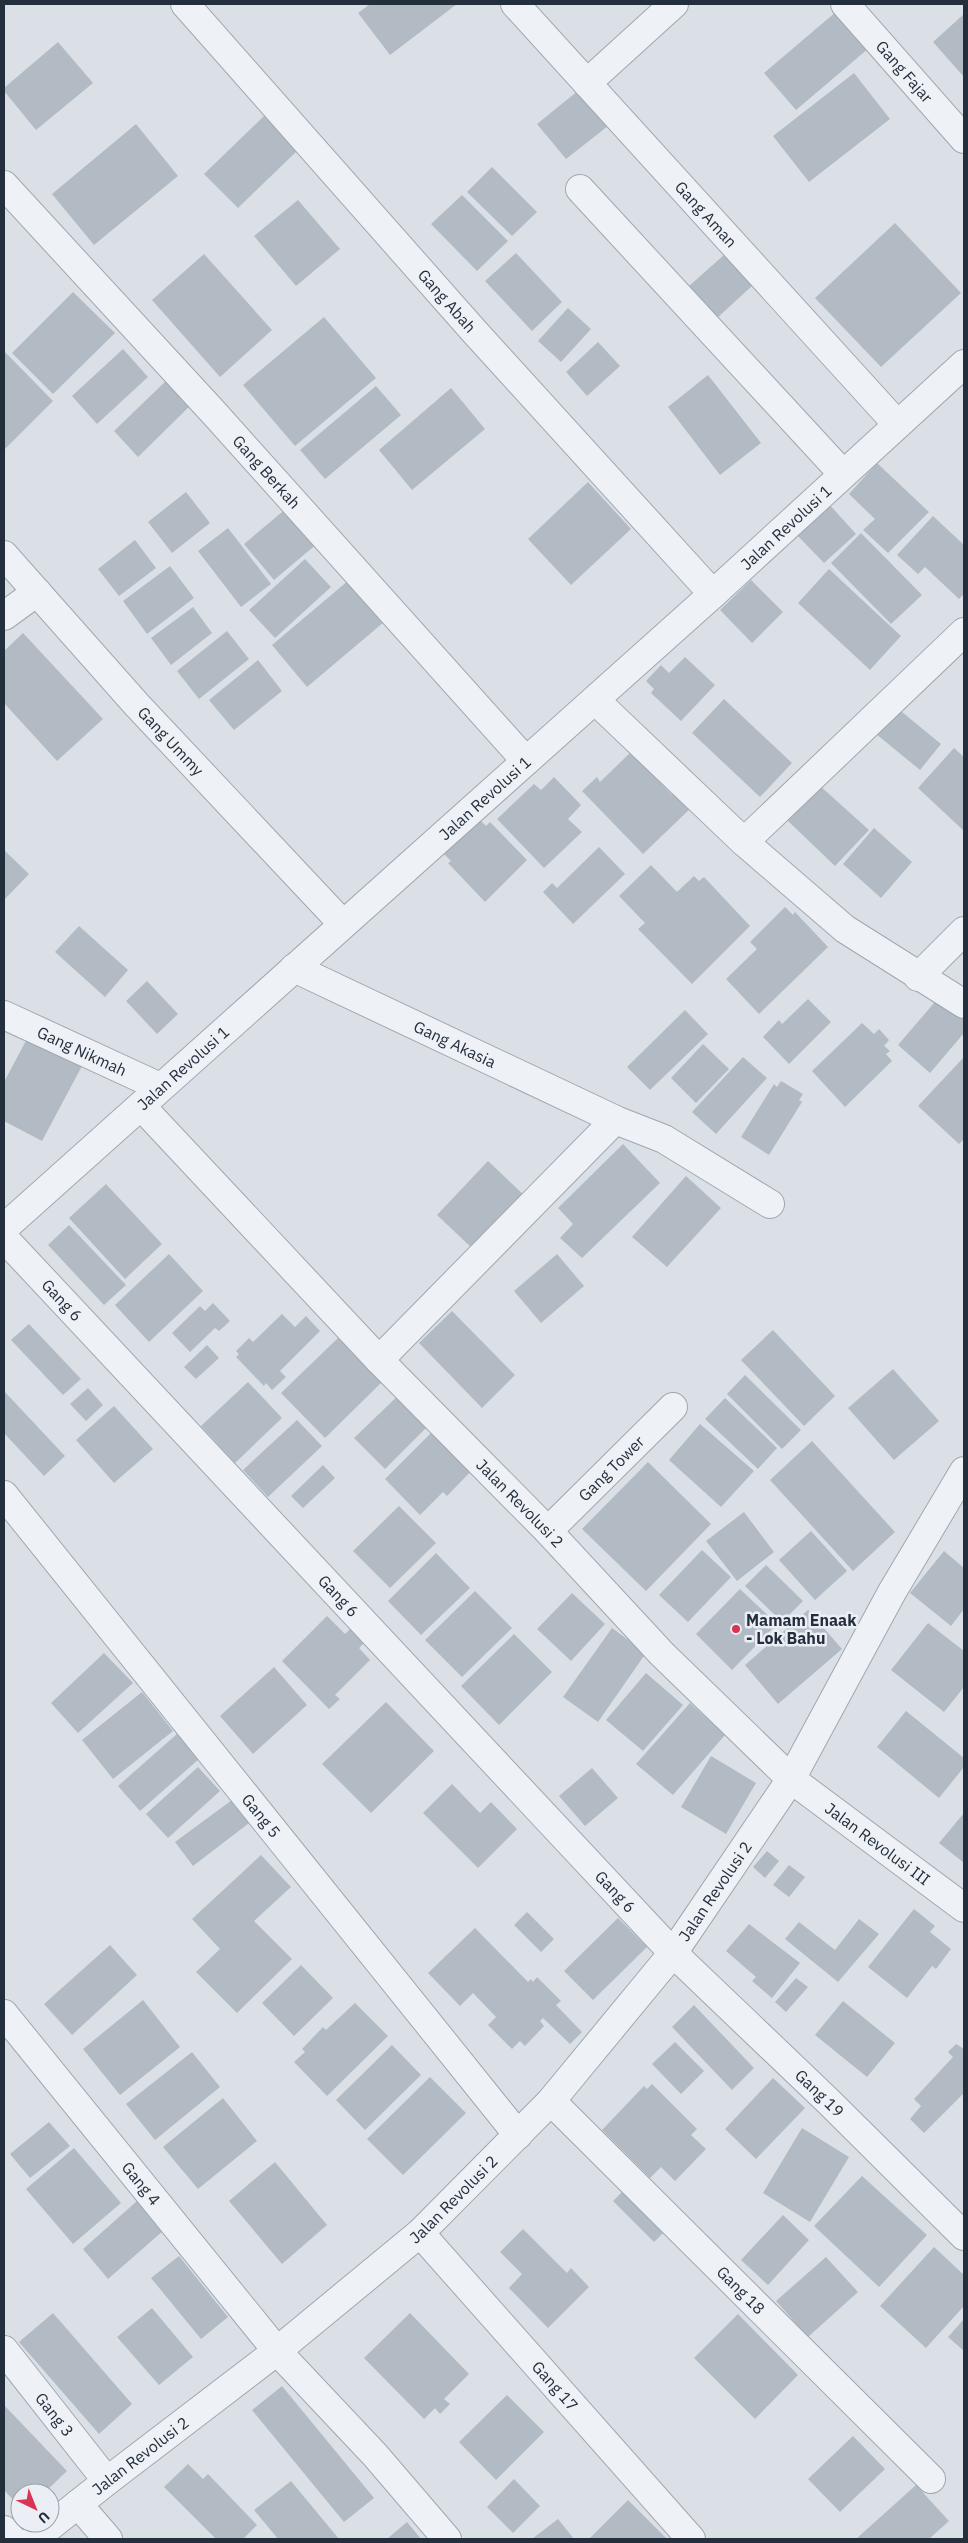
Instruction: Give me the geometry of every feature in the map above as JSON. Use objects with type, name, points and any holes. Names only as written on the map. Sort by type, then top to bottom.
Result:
[{"type":"street","name":"Gang Abah","points":[[185,4],[473,330],[713,594]]},
{"type":"street","name":"Gang Aman","points":[[515,4],[897,424]]},
{"type":"street","points":[[587,83],[674,4]]},
{"type":"street","name":"Gang Fajar","points":[[845,4],[964,139]]},
{"type":"street","name":"Gang Berkah","points":[[4,185],[214,413],[526,761]]},
{"type":"street","points":[[580,188],[843,474]]},
{"type":"street","name":"Jalan Revolusi 1","points":[[4,1228],[342,923],[713,594],[964,364]]},
{"type":"street","name":"Gang Ummy","points":[[4,555],[137,705],[342,923]]},
{"type":"street","points":[[4,616],[37,592]]},
{"type":"street","points":[[744,842],[964,632]]},
{"type":"street","points":[[595,700],[744,842],[845,929],[964,1004]]},
{"type":"street","points":[[918,976],[964,931]]},
{"type":"street","name":"Gang Akasia","points":[[294,968],[614,1120],[664,1139],[770,1204]]},
{"type":"street","name":"Gang Nikmah","points":[[4,1015],[160,1086]]},
{"type":"street","name":"Jalan Revolusi 2","points":[[141,1106],[253,1223],[379,1360],[548,1531],[662,1654],[791,1779]]},
{"type":"street","points":[[379,1360],[614,1120]]},
{"type":"street","name":"Gang 6","points":[[4,1238],[673,1953]]},
{"type":"street","name":"Gang Tower","points":[[548,1531],[673,1407]]},
{"type":"street","name":"Jalan Revolusi 2","points":[[34,2539],[106,2481],[277,2351],[420,2233],[551,2101],[673,1953],[791,1779],[892,1592],[964,1471]]},
{"type":"street","name":"Gang 5","points":[[4,1495],[518,2135]]},
{"type":"street","name":"Jalan Revolusi III","points":[[791,1779],[964,1908]]},
{"type":"street","name":"Gang 19","points":[[673,1953],[829,2102],[964,2236]]},
{"type":"street","name":"Gang 4","points":[[4,2014],[277,2351],[374,2455],[447,2539]]},
{"type":"street","name":"Gang 18","points":[[551,2101],[931,2479]]},
{"type":"street","name":"Gang 17","points":[[420,2233],[691,2539]]},
{"type":"street","name":"Gang 3","points":[[4,2350],[106,2481]]},
{"type":"street","points":[[78,2504],[108,2539]]},
{"type":"street","points":[[4,2530],[12,2539]]},
{"type":"building","points":[[370,4],[457,4],[390,55],[358,13]]},
{"type":"building","points":[[837,11],[869,48],[796,110],[764,73]]},
{"type":"building","points":[[964,14],[964,77],[933,42]]},
{"type":"building","points":[[58,42],[93,83],[36,130],[4,91],[4,88]]},
{"type":"building","points":[[854,73],[890,119],[809,182],[773,136]]},
{"type":"building","points":[[579,90],[608,126],[566,159],[537,124]]},
{"type":"building","points":[[264,116],[298,150],[238,208],[204,174]]},
{"type":"building","points":[[136,124],[178,176],[94,245],[52,194]]},
{"type":"building","points":[[492,167],[537,212],[512,236],[467,192]]},
{"type":"building","points":[[462,195],[508,241],[477,271],[431,224]]},
{"type":"building","points":[[298,200],[340,249],[296,286],[254,236]]},
{"type":"building","points":[[895,223],[961,293],[881,367],[815,298]]},
{"type":"building","points":[[516,253],[562,302],[532,331],[485,281]]},
{"type":"building","points":[[204,254],[272,330],[220,377],[152,300]]},
{"type":"building","points":[[725,254],[753,285],[716,319],[688,287]]},
{"type":"building","points":[[73,292],[115,333],[53,394],[12,353]]},
{"type":"building","points":[[568,308],[591,329],[561,362],[538,341]]},
{"type":"building","points":[[324,317],[376,378],[295,446],[243,385]]},
{"type":"building","points":[[598,342],[620,366],[587,396],[566,372]]},
{"type":"building","points":[[123,349],[148,377],[97,424],[72,396]]},
{"type":"building","points":[[4,351],[53,401],[4,450]]},
{"type":"building","points":[[708,375],[761,443],[720,475],[668,407]]},
{"type":"building","points":[[170,377],[194,402],[138,457],[114,431]]},
{"type":"building","points":[[376,386],[401,415],[325,479],[300,450]]},
{"type":"building","points":[[451,388],[485,429],[412,490],[379,450]]},
{"type":"building","points":[[877,463],[929,512],[888,553],[863,530],[875,519],[849,494]]},
{"type":"building","points":[[588,482],[631,529],[571,585],[528,539]]},
{"type":"building","points":[[186,492],[210,523],[172,553],[148,522]]},
{"type":"building","points":[[828,503],[856,534],[824,563],[795,533]]},
{"type":"building","points":[[288,507],[318,543],[274,580],[244,544]]},
{"type":"building","points":[[933,516],[964,545],[964,594],[959,599],[925,567],[918,574],[897,555]]},
{"type":"building","points":[[228,528],[271,584],[241,607],[198,551]]},
{"type":"building","points":[[861,533],[922,595],[891,624],[831,563]]},
{"type":"building","points":[[135,540],[156,568],[119,596],[98,569]]},
{"type":"building","points":[[305,559],[331,587],[275,638],[249,610]]},
{"type":"building","points":[[170,566],[194,598],[147,634],[123,601]]},
{"type":"building","points":[[829,569],[901,636],[870,670],[798,603]]},
{"type":"building","points":[[349,580],[384,622],[307,687],[272,645]]},
{"type":"building","points":[[751,580],[783,612],[752,643],[720,610]]},
{"type":"building","points":[[193,607],[212,633],[171,665],[151,638]]},
{"type":"building","points":[[227,631],[249,659],[199,699],[177,671]]},
{"type":"building","points":[[23,633],[103,719],[57,761],[4,703],[4,651]]},
{"type":"building","points":[[685,657],[715,685],[681,721],[651,693],[654,689],[646,681],[661,665],[669,673]]},
{"type":"building","points":[[258,660],[282,691],[234,730],[209,700]]},
{"type":"building","points":[[724,699],[792,763],[760,797],[692,733]]},
{"type":"building","points":[[891,703],[941,744],[920,770],[870,729]]},
{"type":"building","points":[[954,748],[964,757],[964,831],[918,788]]},
{"type":"building","points":[[631,752],[672,795],[678,790],[693,806],[643,854],[582,791],[597,777],[600,782]]},
{"type":"building","points":[[554,777],[581,805],[568,819],[582,832],[544,868],[497,819],[534,784],[541,790]]},
{"type":"building","points":[[819,785],[869,830],[835,866],[787,820]]},
{"type":"building","points":[[478,818],[486,826],[490,822],[527,860],[485,902],[448,863],[451,861],[442,852]]},
{"type":"building","points":[[874,828],[912,862],[881,898],[843,864]]},
{"type":"building","points":[[599,847],[625,874],[573,924],[543,892],[552,883],[557,888]]},
{"type":"building","points":[[4,850],[29,874],[4,900]]},
{"type":"building","points":[[651,865],[677,892],[694,876],[699,881],[704,877],[750,926],[692,984],[638,929],[645,923],[619,896]]},
{"type":"building","points":[[785,907],[793,915],[795,912],[828,947],[759,1014],[726,979],[757,949],[750,942]]},
{"type":"building","points":[[79,926],[128,970],[105,997],[55,952]]},
{"type":"building","points":[[147,981],[178,1014],[157,1034],[126,1001]]},
{"type":"building","points":[[940,996],[964,1017],[964,1033],[930,1073],[898,1045]]},
{"type":"building","points":[[808,999],[831,1022],[789,1064],[763,1037],[779,1020],[782,1024]]},
{"type":"building","points":[[685,1010],[708,1034],[650,1090],[627,1067]]},
{"type":"building","points":[[862,1023],[874,1034],[879,1029],[889,1040],[884,1046],[890,1051],[886,1054],[892,1061],[845,1107],[812,1071]]},
{"type":"building","points":[[28,1037],[82,1066],[42,1141],[4,1121],[4,1082]]},
{"type":"building","points":[[703,1044],[729,1069],[696,1103],[671,1078]]},
{"type":"building","points":[[743,1057],[767,1078],[716,1134],[692,1112]]},
{"type":"building","points":[[964,1057],[964,1139],[959,1144],[918,1106]]},
{"type":"building","points":[[781,1081],[803,1094],[799,1100],[802,1102],[769,1155],[741,1137],[774,1084],[777,1087]]},
{"type":"building","points":[[623,1144],[660,1183],[582,1258],[560,1238],[573,1224],[558,1208]]},
{"type":"building","points":[[488,1161],[526,1197],[475,1251],[437,1215]]},
{"type":"building","points":[[686,1176],[721,1208],[667,1267],[632,1237]]},
{"type":"building","points":[[106,1184],[162,1244],[125,1279],[69,1218]]},
{"type":"building","points":[[69,1225],[126,1285],[104,1305],[48,1245]]},
{"type":"building","points":[[169,1254],[203,1291],[149,1342],[115,1305]]},
{"type":"building","points":[[557,1254],[584,1286],[541,1323],[514,1291]]},
{"type":"building","points":[[213,1303],[230,1321],[219,1331],[215,1328],[190,1352],[172,1333],[200,1306],[205,1311]]},
{"type":"building","points":[[452,1311],[515,1375],[482,1408],[419,1343]]},
{"type":"building","points":[[282,1314],[295,1327],[306,1316],[320,1331],[280,1371],[286,1377],[272,1390],[266,1383],[264,1386],[236,1357],[239,1354],[236,1351],[249,1338],[253,1342]]},
{"type":"building","points":[[29,1324],[81,1379],[63,1395],[11,1340]]},
{"type":"building","points":[[773,1330],[835,1396],[804,1426],[741,1360]]},
{"type":"building","points":[[338,1338],[382,1382],[325,1438],[281,1393]]},
{"type":"building","points":[[207,1345],[219,1358],[196,1379],[184,1367]]},
{"type":"building","points":[[893,1369],[939,1421],[894,1460],[848,1408]]},
{"type":"building","points":[[745,1375],[801,1430],[782,1449],[727,1394]]},
{"type":"building","points":[[248,1382],[282,1418],[235,1463],[201,1426]]},
{"type":"building","points":[[88,1388],[103,1405],[86,1421],[70,1404]]},
{"type":"building","points":[[406,1388],[435,1419],[385,1469],[354,1438]]},
{"type":"building","points":[[4,1391],[65,1456],[44,1476],[4,1433]]},
{"type":"building","points":[[725,1398],[777,1448],[758,1469],[705,1419]]},
{"type":"building","points":[[114,1406],[153,1449],[114,1483],[76,1440]]},
{"type":"building","points":[[297,1420],[322,1446],[268,1497],[243,1470]]},
{"type":"building","points":[[700,1424],[754,1471],[721,1507],[669,1460]]},
{"type":"building","points":[[438,1426],[477,1465],[447,1496],[443,1492],[420,1515],[385,1479]]},
{"type":"building","points":[[812,1441],[895,1532],[853,1571],[770,1480]]},
{"type":"building","points":[[648,1462],[711,1524],[646,1591],[582,1529]]},
{"type":"building","points":[[323,1465],[335,1478],[303,1508],[291,1496]]},
{"type":"building","points":[[399,1506],[436,1543],[390,1588],[353,1551]]},
{"type":"building","points":[[744,1512],[774,1552],[737,1581],[706,1541]]},
{"type":"building","points":[[811,1531],[847,1571],[815,1600],[779,1560]]},
{"type":"building","points":[[702,1550],[731,1577],[688,1622],[659,1595]]},
{"type":"building","points":[[944,1551],[964,1568],[964,1609],[951,1626],[910,1593]]},
{"type":"building","points":[[436,1553],[470,1588],[421,1635],[388,1601]]},
{"type":"building","points":[[766,1565],[803,1601],[782,1622],[745,1586]]},
{"type":"building","name":"Mamam Enaak - Lok Bahu","points":[[740,1589],[777,1624],[732,1670],[696,1634]]},
{"type":"building","points":[[475,1591],[512,1628],[462,1677],[425,1640]]},
{"type":"building","points":[[572,1593],[605,1624],[571,1661],[537,1629]]},
{"type":"building","points":[[808,1610],[842,1649],[778,1704],[745,1665]]},
{"type":"building","points":[[327,1616],[345,1634],[353,1626],[366,1641],[359,1648],[370,1660],[335,1695],[340,1699],[329,1709],[282,1661]]},
{"type":"building","points":[[928,1623],[964,1651],[964,1687],[944,1712],[891,1670]]},
{"type":"building","points":[[612,1628],[646,1653],[598,1722],[563,1697]]},
{"type":"building","points":[[514,1634],[552,1672],[499,1725],[461,1686]]},
{"type":"building","points":[[104,1653],[133,1683],[78,1733],[51,1703]]},
{"type":"building","points":[[274,1667],[307,1705],[253,1754],[220,1716]]},
{"type":"building","points":[[646,1673],[683,1705],[643,1751],[606,1720]]},
{"type":"building","points":[[142,1692],[173,1731],[113,1779],[82,1740]]},
{"type":"building","points":[[386,1702],[434,1751],[371,1813],[322,1764]]},
{"type":"building","points":[[690,1703],[725,1735],[673,1795],[636,1764]]},
{"type":"building","points":[[906,1711],[964,1758],[964,1767],[939,1798],[877,1747]]},
{"type":"building","points":[[177,1734],[199,1759],[140,1811],[118,1786]]},
{"type":"building","points":[[711,1756],[756,1783],[726,1834],[681,1807]]},
{"type":"building","points":[[198,1767],[220,1791],[168,1838],[146,1814]]},
{"type":"building","points":[[592,1768],[618,1798],[585,1826],[559,1796]]},
{"type":"building","points":[[452,1784],[480,1813],[491,1802],[517,1829],[478,1868],[423,1813]]},
{"type":"building","points":[[236,1797],[253,1820],[193,1866],[175,1842]]},
{"type":"building","points":[[964,1813],[964,1863],[939,1843]]},
{"type":"building","points":[[767,1851],[779,1861],[765,1878],[753,1867]]},
{"type":"building","points":[[261,1855],[291,1887],[254,1921],[292,1959],[237,2013],[196,1972],[220,1949],[192,1919]]},
{"type":"building","points":[[789,1865],[805,1877],[789,1897],[773,1885]]},
{"type":"building","points":[[914,1909],[935,1926],[930,1932],[951,1949],[936,1969],[932,1966],[907,1998],[868,1967]]},
{"type":"building","points":[[527,1912],[554,1939],[541,1952],[514,1925]]},
{"type":"building","points":[[618,1918],[647,1947],[593,2000],[564,1971]]},
{"type":"building","points":[[859,1919],[879,1934],[838,1982],[785,1939],[799,1922],[835,1950]]},
{"type":"building","points":[[749,1924],[800,1963],[772,1998],[752,1981],[756,1977],[726,1951]]},
{"type":"building","points":[[475,1928],[528,1982],[531,1979],[533,1982],[537,1977],[561,2001],[556,2005],[582,2032],[570,2044],[543,2018],[540,2021],[544,2026],[525,2046],[520,2041],[512,2049],[488,2025],[496,2017],[473,1993],[460,2006],[428,1973]]},
{"type":"building","points":[[110,1945],[137,1975],[72,2035],[44,2004]]},
{"type":"building","points":[[301,1965],[333,1998],[294,2036],[262,2003]]},
{"type":"building","points":[[796,1978],[808,1987],[786,2012],[775,2002]]},
{"type":"building","points":[[143,2000],[180,2047],[120,2095],[83,2049]]},
{"type":"building","points":[[843,2001],[895,2043],[867,2077],[815,2035]]},
{"type":"building","points":[[355,2003],[388,2036],[327,2096],[294,2062],[305,2052],[302,2049],[323,2027],[326,2030]]},
{"type":"building","points":[[694,2005],[754,2068],[732,2090],[672,2027]]},
{"type":"building","points":[[675,2042],[704,2071],[681,2094],[652,2064]]},
{"type":"building","points":[[956,2044],[964,2049],[964,2093],[924,2133],[910,2119],[921,2106],[914,2099],[953,2057],[948,2052]]},
{"type":"building","points":[[392,2045],[421,2075],[365,2130],[336,2100]]},
{"type":"building","points":[[192,2052],[220,2087],[155,2140],[126,2104]]},
{"type":"building","points":[[430,2077],[466,2113],[403,2175],[367,2139]]},
{"type":"building","points":[[773,2078],[805,2108],[756,2159],[725,2129]]},
{"type":"building","points":[[652,2084],[697,2129],[691,2135],[706,2149],[675,2181],[661,2167],[650,2178],[602,2130],[644,2086],[647,2089]]},
{"type":"building","points":[[223,2098],[257,2141],[198,2189],[163,2147]]},
{"type":"building","points":[[49,2122],[70,2146],[30,2178],[10,2154]]},
{"type":"building","points":[[802,2128],[849,2157],[810,2222],[763,2193]]},
{"type":"building","points":[[74,2148],[121,2203],[73,2244],[26,2189]]},
{"type":"building","points":[[275,2162],[327,2225],[282,2264],[229,2201]]},
{"type":"building","points":[[862,2176],[927,2235],[879,2287],[814,2226]]},
{"type":"building","points":[[626,2188],[667,2229],[654,2242],[613,2201]]},
{"type":"building","points":[[137,2201],[163,2231],[108,2279],[83,2249]]},
{"type":"building","points":[[783,2215],[809,2240],[768,2285],[741,2260]]},
{"type":"building","points":[[523,2229],[567,2273],[571,2268],[589,2287],[548,2328],[509,2288],[522,2274],[500,2252]]},
{"type":"building","points":[[934,2247],[964,2275],[964,2306],[926,2348],[880,2306]]},
{"type":"building","points":[[179,2256],[228,2317],[201,2339],[151,2278]]},
{"type":"building","points":[[826,2257],[858,2292],[808,2337],[776,2301]]},
{"type":"building","points":[[152,2308],[193,2357],[159,2385],[117,2337]]},
{"type":"building","points":[[53,2313],[132,2404],[99,2434],[19,2342]]},
{"type":"building","points":[[410,2313],[469,2374],[444,2399],[450,2404],[440,2414],[435,2408],[424,2419],[364,2358]]},
{"type":"building","points":[[738,2314],[798,2375],[755,2419],[694,2358]]},
{"type":"building","points":[[964,2319],[964,2351],[948,2337]]},
{"type":"building","points":[[282,2386],[374,2498],[344,2522],[252,2410]]},
{"type":"building","points":[[507,2395],[544,2432],[496,2480],[459,2442]]},
{"type":"building","points":[[4,2405],[67,2471],[54,2483],[10,2483],[10,2496],[4,2490]]},
{"type":"building","points":[[853,2436],[885,2469],[840,2512],[808,2479]]},
{"type":"building","points":[[188,2464],[203,2479],[208,2474],[257,2525],[243,2539],[216,2539],[164,2487]]},
{"type":"building","points":[[514,2479],[540,2506],[513,2533],[487,2507]]},
{"type":"building","points":[[291,2481],[339,2539],[278,2539],[254,2510]]},
{"type":"building","points":[[916,2485],[949,2521],[929,2539],[856,2539]]},
{"type":"building","points":[[628,2500],[667,2539],[589,2539]]},
{"type":"building","points":[[558,2519],[574,2539],[532,2539]]},
{"type":"building","points":[[407,2522],[421,2539],[387,2539]]},
{"type":"place","name":"Mamam Enaak - Lok Bahu","points":[[736,1629]]}]
